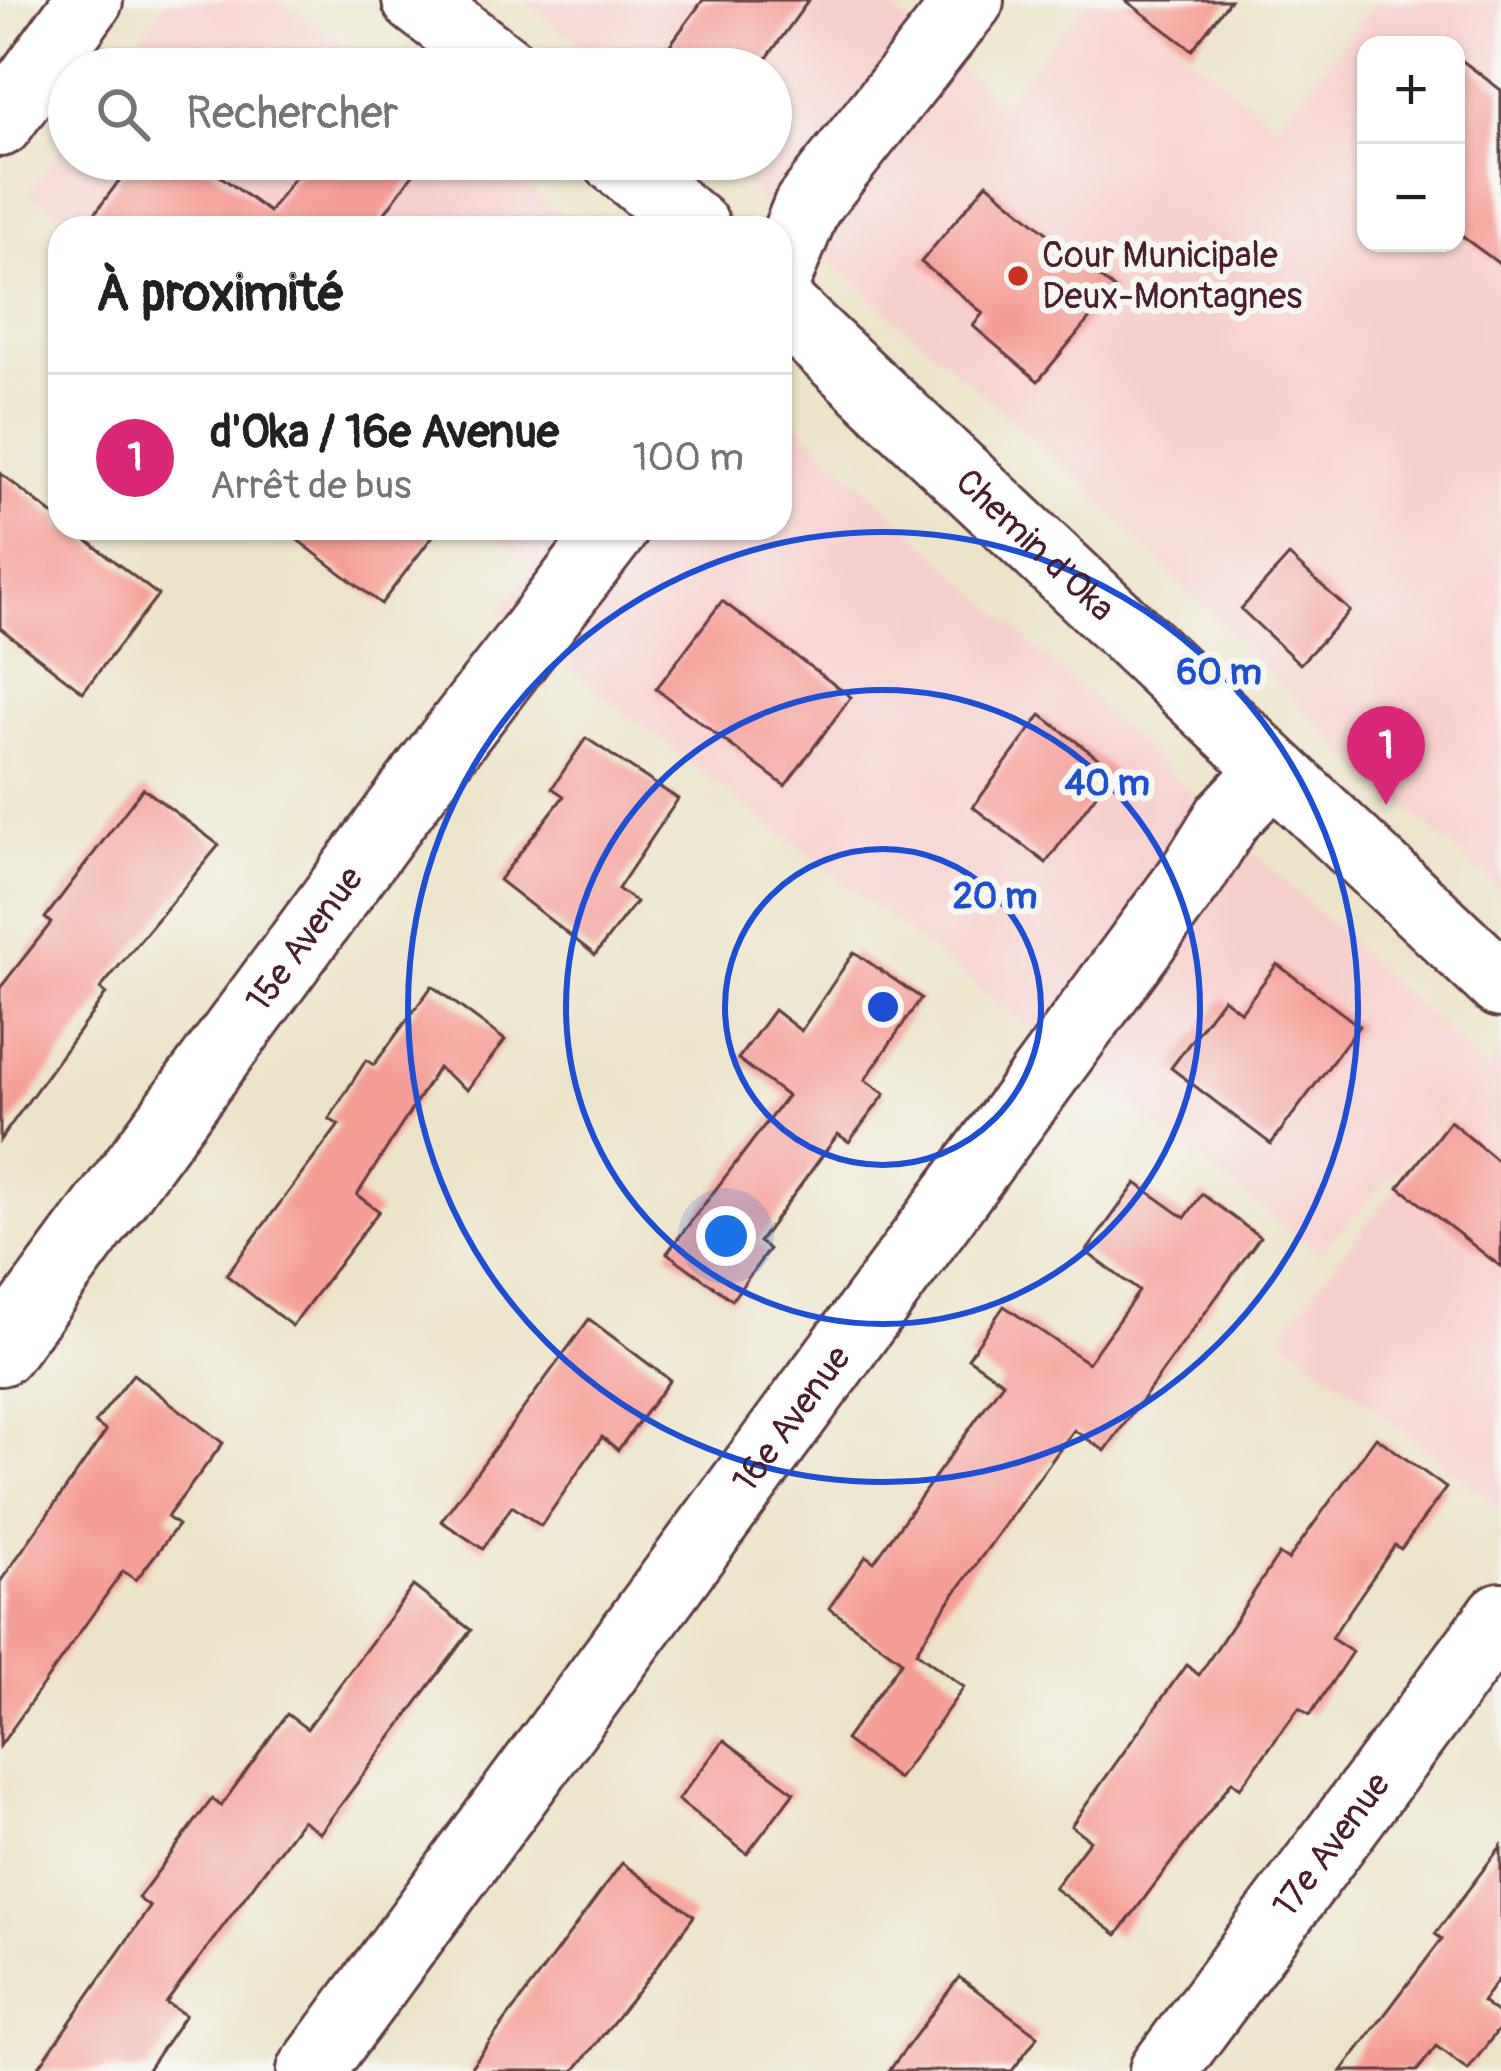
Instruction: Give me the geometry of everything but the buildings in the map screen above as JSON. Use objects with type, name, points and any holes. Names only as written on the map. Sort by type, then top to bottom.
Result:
[{"type":"street","points":[[54,48],[89,0]]},
{"type":"street","points":[[416,0],[479,48]]},
{"type":"street","points":[[792,243],[807,206],[970,0]]},
{"type":"street","points":[[0,123],[48,57]]},
{"type":"street","points":[[640,180],[683,216]]},
{"type":"street","name":"Chemin d'Oka","points":[[792,315],[1501,984]]},
{"type":"street","name":"15e Avenue","points":[[0,1352],[434,763],[606,540]]},
{"type":"street","name":"16e Avenue","points":[[311,2071],[895,1286],[1192,875],[1228,817],[1273,770]]},
{"type":"street","name":"17e Avenue","points":[[1163,2071],[1501,1616]]},
{"type":"shaded area","points":[[167,0],[277,0],[353,48],[132,48]]},
{"type":"shaded area","points":[[523,0],[882,0],[1001,104],[1087,0],[1125,0],[1277,125],[1376,0],[1501,0],[1501,891],[1354,761],[1073,474],[792,227],[792,216],[779,216],[738,180],[792,180],[792,48],[584,48]]},
{"type":"shaded area","points":[[48,165],[48,180],[519,180],[563,216],[62,216],[29,192]]},
{"type":"shaded area","points":[[792,418],[1486,1070],[1501,1052],[1501,1509],[1280,1334],[1472,1088],[1319,1254],[498,613],[535,566],[500,540],[792,540]]},
{"type":"place","name":"Cour Municipale Deux-Montagnes","points":[[1018,276]]},
{"type":"place","name":"d'Oka / 16e Avenue","points":[[1386,805]]}]
